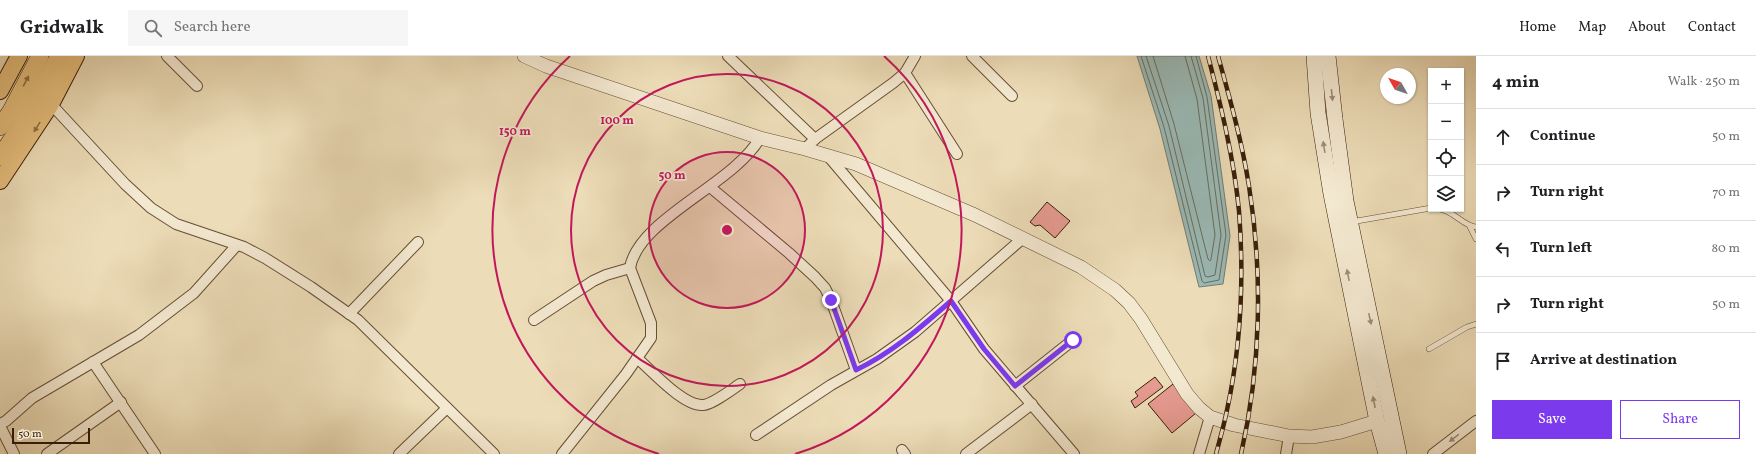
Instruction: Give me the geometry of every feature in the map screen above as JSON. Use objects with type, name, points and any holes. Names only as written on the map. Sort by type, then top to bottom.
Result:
[{"type":"highway","points":[[0,127],[11,111],[40,56]]},
{"type":"highway","points":[[0,157],[24,121],[59,56]]},
{"type":"main road","points":[[0,91],[19,56]]},
{"type":"main road","points":[[0,181],[51,104],[76,56]]},
{"type":"main road","points":[[1323,58],[1336,126],[1346,201],[1399,454]]},
{"type":"main road","points":[[1323,58],[1318,113],[1331,194],[1377,421],[1386,454]]},
{"type":"street","points":[[167,56],[197,86]]},
{"type":"street","points":[[524,56],[546,66],[760,138],[805,148],[856,164],[975,215],[1096,276],[1124,298],[1141,319],[1187,394],[1199,408],[1210,417],[1234,425],[1289,436],[1324,436],[1377,421]]},
{"type":"street","points":[[728,56],[815,139]]},
{"type":"street","points":[[805,148],[905,73],[915,56]]},
{"type":"street","points":[[972,56],[1012,96]]},
{"type":"street","points":[[905,73],[957,154]]},
{"type":"street","points":[[51,104],[125,184],[151,208],[176,224],[237,245],[265,258],[311,287],[358,320],[494,454]]},
{"type":"street","points":[[562,454],[651,338],[652,323],[630,268],[632,260],[640,244],[654,229],[710,187],[755,148],[760,138]]},
{"type":"street","points":[[828,156],[951,301],[984,349],[1074,454]]},
{"type":"street","points":[[710,187],[797,260],[825,288],[831,300],[856,370]]},
{"type":"street","points":[[756,435],[830,385],[877,359],[904,340],[1022,239]]},
{"type":"street","points":[[349,314],[418,242]]},
{"type":"street","points":[[14,454],[0,425],[32,398],[139,334],[194,293],[237,245]]},
{"type":"street","points":[[534,320],[593,281],[606,275],[630,268]]},
{"type":"street","points":[[1015,386],[1073,340]]},
{"type":"street","points":[[637,358],[684,399],[695,405],[704,405],[740,384]]},
{"type":"street","points":[[93,362],[155,454]]},
{"type":"street","points":[[47,454],[120,402]]},
{"type":"street","points":[[966,454],[1032,404]]},
{"type":"street","points":[[399,454],[447,408]]},
{"type":"street","points":[[1199,454],[1210,417]]},
{"type":"street","points":[[1433,454],[1476,421]]},
{"type":"street","points":[[1286,454],[1289,436]]},
{"type":"lane","points":[[1351,222],[1428,209]]},
{"type":"lane","points":[[1448,212],[1455,215],[1470,227],[1476,239]]},
{"type":"lane","points":[[1470,227],[1476,227]]},
{"type":"lane","points":[[1429,349],[1467,327],[1476,324]]},
{"type":"water","points":[[1137,56],[1199,56],[1211,96],[1230,236],[1223,284],[1199,287],[1160,129]]},
{"type":"building","points":[[1047,202],[1070,221],[1055,238],[1040,225],[1035,226],[1030,222]]},
{"type":"building","points":[[1155,377],[1163,387],[1135,408],[1131,401],[1138,396],[1135,392]]},
{"type":"building","points":[[1173,384],[1196,413],[1172,433],[1148,404]]},
{"type":"railway","points":[[1208,56],[1234,172],[1239,211],[1241,261],[1240,311],[1232,386],[1216,454]]},
{"type":"railway","points":[[1218,56],[1243,153],[1249,186],[1258,287],[1258,320],[1253,388],[1241,454]]},
{"type":"route","points":[[831,300],[856,370],[868,365],[893,348],[915,332],[951,301],[984,349],[1015,386],[1073,340]]}]
